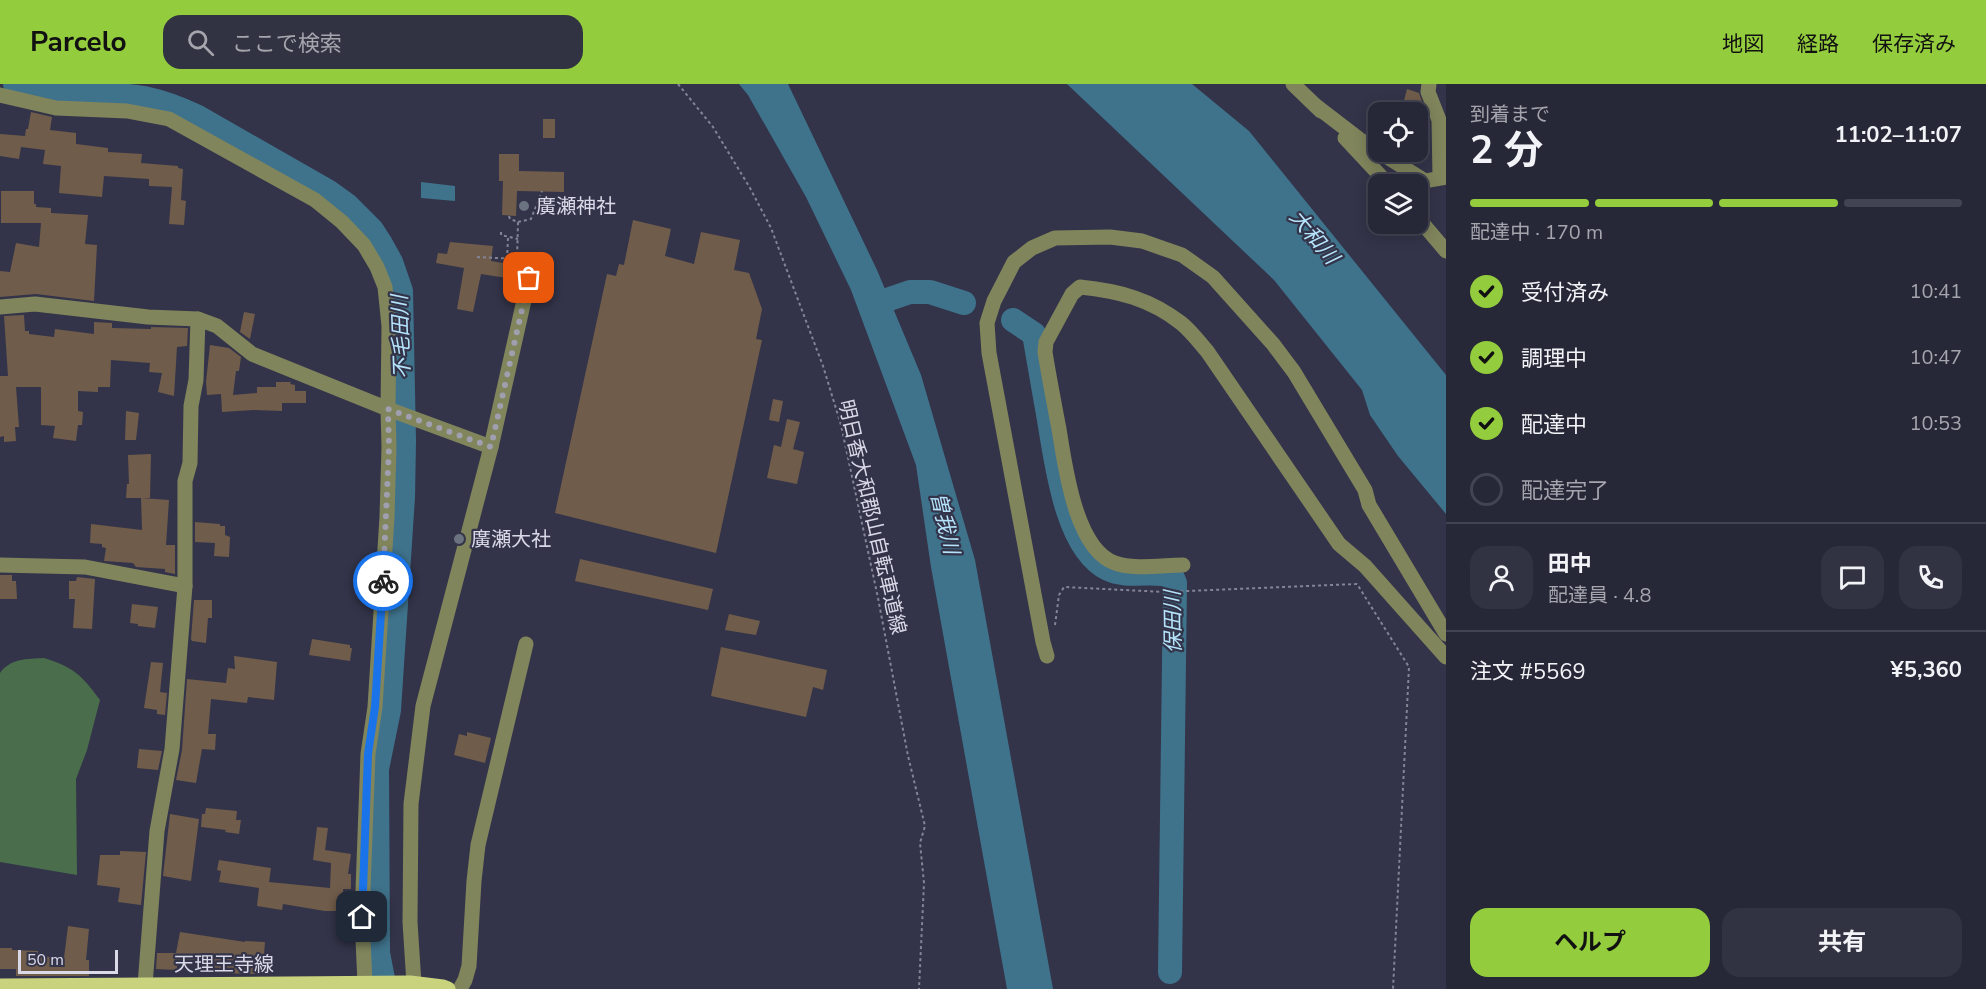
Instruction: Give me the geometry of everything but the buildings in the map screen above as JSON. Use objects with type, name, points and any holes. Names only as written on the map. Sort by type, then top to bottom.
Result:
[{"type":"main road","name":"天理王寺線","points":[[0,986],[393,984],[448,989]]},
{"type":"street","points":[[1293,84],[1359,140],[1425,181],[1443,177],[1439,120],[1428,92],[1429,84]]},
{"type":"street","points":[[0,95],[57,108],[127,111],[170,119],[315,200],[333,214],[364,245],[377,267],[385,287],[389,326],[389,447],[375,707],[368,754],[364,836],[362,917],[369,984]]},
{"type":"street","points":[[1316,105],[1379,174]]},
{"type":"street","points":[[1428,230],[1446,251]]},
{"type":"street","points":[[1047,656],[989,353],[987,323],[994,301],[1014,262],[1032,248],[1056,238],[1110,237],[1142,241],[1182,255],[1213,277],[1273,344],[1294,372],[1365,490],[1369,505],[1446,634]]},
{"type":"street","points":[[417,986],[410,922],[411,804],[423,706],[491,447],[529,278]]},
{"type":"street","points":[[1183,565],[1125,566],[1113,563],[1098,553],[1086,535],[1070,494],[1045,352],[1046,342],[1072,294],[1080,287],[1112,290],[1146,301],[1182,324],[1207,351],[1339,544],[1365,566],[1446,657]]},
{"type":"street","points":[[0,307],[35,304],[148,317],[198,319],[216,326],[252,354],[388,409],[491,447]]},
{"type":"street","points":[[144,985],[157,831],[172,749],[185,586],[185,481],[190,464],[191,406],[196,380],[198,319]]},
{"type":"street","points":[[0,565],[85,567],[185,586]]},
{"type":"street","points":[[460,989],[469,966],[478,846],[526,644]]},
{"type":"path","name":"明日香大和郡山自転車道線","points":[[678,84],[713,127],[771,228],[823,366],[841,425],[879,598],[908,756],[925,826],[920,843],[924,883],[919,989]]},
{"type":"path","points":[[509,216],[510,219],[518,222],[531,219],[542,191]]},
{"type":"path","points":[[518,222],[517,259],[529,278]]},
{"type":"path","points":[[501,232],[501,235],[508,238],[518,239]]},
{"type":"path","points":[[507,259],[508,238]]},
{"type":"path","points":[[477,257],[517,259]]},
{"type":"path","points":[[1054,634],[1059,595],[1064,587],[1165,592],[1357,584],[1409,667],[1393,989]]},
{"type":"green space","points":[[44,658],[77,673],[100,700],[87,750],[76,779],[77,875],[0,862],[0,673],[14,662]]},
{"type":"water","name":"曽我川","points":[[739,84],[788,84],[877,270],[921,375],[975,560],[1053,989],[1007,989],[931,567],[916,465],[851,290],[806,197],[748,95]]},
{"type":"water","name":"大和川","points":[[1067,84],[1192,84],[1249,131],[1446,375],[1446,514],[1398,456],[1370,415],[1362,390],[1274,280]]},
{"type":"water","points":[[421,182],[455,186],[455,201],[421,198]]},
{"type":"waterway","name":"不毛田川","points":[[15,84],[47,90],[144,98],[196,116],[329,192],[347,205],[372,230],[391,262],[401,291],[404,441],[403,497],[389,710],[377,769],[378,953],[385,989]]},
{"type":"waterway","name":"保田川","points":[[875,304],[910,292],[930,292],[964,303]]},
{"type":"waterway","name":"保田川","points":[[1013,320],[1034,334],[1055,458],[1065,502],[1082,543],[1094,559],[1108,569],[1124,573],[1164,574],[1172,576],[1175,583],[1170,972]]},
{"type":"way so far","points":[[383,581],[387,517],[388,409],[491,447],[529,278]]},
{"type":"place","name":"廣瀬神社","points":[[524,206]]},
{"type":"place","name":"廣瀬大社","points":[[459,539]]},
{"type":"route","points":[[362,917],[368,754],[375,707],[383,581]]}]
